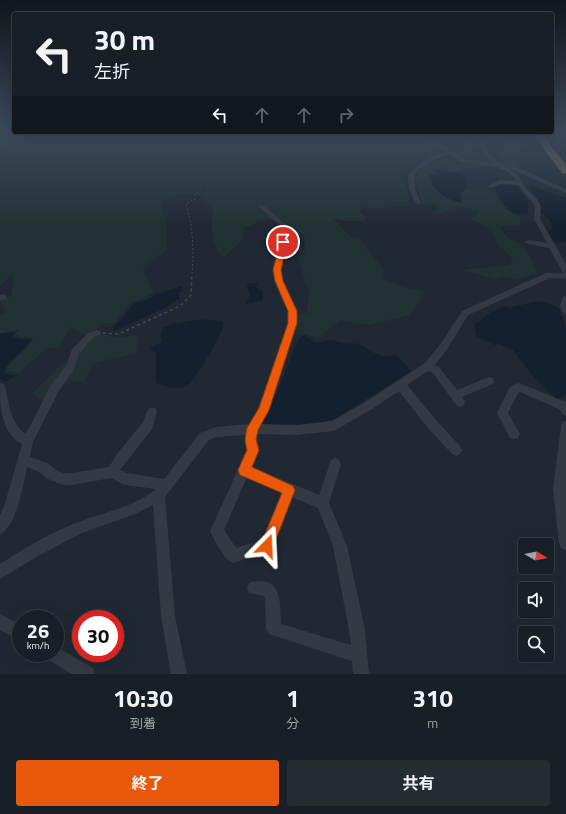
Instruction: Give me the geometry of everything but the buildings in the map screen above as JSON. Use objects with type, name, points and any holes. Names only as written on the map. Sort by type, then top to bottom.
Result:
[{"type":"highway","points":[[559,162],[566,172]]},
{"type":"street","points":[[418,203],[412,188],[411,175],[419,166],[426,162]]},
{"type":"street","points":[[478,162],[513,167],[566,191]]},
{"type":"street","points":[[495,162],[516,176],[526,192],[534,199],[538,207],[537,219],[566,271]]},
{"type":"street","points":[[491,186],[500,182],[520,183]]},
{"type":"street","points":[[261,206],[285,226],[277,270],[279,281],[293,311],[293,323],[264,410],[252,428],[250,440],[253,450],[217,531],[233,556],[267,546],[289,490]]},
{"type":"street","points":[[528,242],[552,246]]},
{"type":"street","points":[[0,572],[33,551],[79,528],[135,508],[163,490],[204,436],[216,432],[252,428],[296,430],[334,426],[368,406],[428,366],[445,345],[465,313],[549,275],[566,276]]},
{"type":"street","points":[[566,299],[564,306],[566,311]]},
{"type":"street","points":[[0,527],[10,510],[28,441],[55,388],[70,368],[75,352],[91,335],[97,333]]},
{"type":"street","points":[[428,366],[436,370],[457,398],[489,381]]},
{"type":"street","points":[[400,384],[432,424],[456,450]]},
{"type":"street","points":[[0,387],[2,398],[5,403],[5,412],[15,433],[28,441]]},
{"type":"street","points":[[514,434],[502,413],[514,390],[519,387],[563,406],[566,411]]},
{"type":"street","points":[[112,472],[121,458],[148,425],[152,412]]},
{"type":"street","points":[[566,426],[559,489],[566,543]]},
{"type":"street","points":[[23,460],[43,467],[52,475],[63,479],[72,479],[112,472],[125,479],[163,490]]},
{"type":"street","points":[[335,464],[323,503],[340,546],[357,630],[361,674]]},
{"type":"street","points":[[244,470],[323,503]]},
{"type":"street","points":[[163,490],[168,616],[179,674]]},
{"type":"street","points":[[254,588],[266,589],[272,595],[274,629],[360,656]]},
{"type":"street","points":[[0,621],[12,628]]},
{"type":"street","points":[[64,660],[88,674]]},
{"type":"path","points":[[97,333],[117,334],[123,332],[180,306],[191,295],[194,246],[191,233],[191,221],[186,204],[195,198],[195,194],[203,188]]},
{"type":"shaded area","points":[[0,162],[420,162],[398,173],[407,189],[409,197],[408,206],[377,209],[365,207],[359,211],[367,217],[363,221],[346,221],[332,218],[352,238],[359,237],[384,271],[382,279],[402,287],[426,291],[410,315],[369,325],[340,320],[317,339],[308,334],[295,334],[298,314],[307,313],[309,294],[298,257],[305,254],[305,239],[303,234],[289,235],[288,226],[280,219],[258,219],[254,224],[243,228],[244,238],[223,258],[216,246],[212,234],[213,208],[199,195],[180,194],[160,201],[166,220],[166,250],[143,269],[153,293],[131,303],[114,323],[104,323],[86,336],[70,327],[58,349],[47,348],[19,373],[8,371],[7,366],[24,351],[34,338],[15,335],[20,329],[0,333],[0,316],[6,312],[0,302],[12,295],[13,274],[0,286]]},
{"type":"shaded area","points":[[453,162],[457,165],[470,164],[491,169],[468,168],[459,173],[455,173],[448,170],[433,169],[440,175],[429,174],[435,189],[450,200],[461,202],[462,192],[467,189],[494,192],[498,200],[509,211],[520,218],[520,226],[500,226],[502,231],[527,252],[537,273],[519,279],[502,276],[496,279],[462,270],[510,265],[513,258],[498,245],[493,234],[486,227],[470,218],[479,214],[478,211],[463,207],[438,214],[432,212],[439,208],[438,205],[423,204],[416,183],[418,175],[425,164]]},
{"type":"shaded area","points":[[523,162],[524,164],[512,167],[501,163]]},
{"type":"shaded area","points":[[103,334],[111,337],[120,337],[138,334],[136,353],[94,363],[83,382],[60,378],[45,403],[32,394],[61,364],[73,361],[93,337]]},
{"type":"water","points":[[434,170],[461,173],[466,178],[466,189],[461,192],[461,202],[450,199],[436,189],[430,174],[442,175]]},
{"type":"water","points":[[509,183],[516,186],[528,200],[528,213],[517,214],[509,211],[508,207],[504,205],[503,201],[497,198],[502,196],[495,192],[499,184]]},
{"type":"water","points":[[531,186],[566,198],[566,242],[552,243],[546,233],[553,228],[552,225],[545,215],[540,213]]},
{"type":"water","points":[[248,283],[258,283],[256,287],[263,291],[263,300],[246,305],[250,295],[247,286]]},
{"type":"water","points":[[181,286],[183,290],[178,293],[180,298],[163,309],[114,331],[113,327],[122,319],[133,304],[149,299],[155,294]]},
{"type":"water","points":[[536,301],[549,303],[559,308],[566,327],[566,394],[557,400],[531,374],[513,350],[499,344],[494,345],[476,336],[474,325],[491,312],[506,306],[509,308]]},
{"type":"water","points":[[202,319],[222,321],[223,327],[217,342],[197,374],[189,384],[177,388],[168,387],[156,382],[156,353],[150,348],[162,342],[161,335],[163,328],[172,324]]},
{"type":"water","points":[[15,332],[13,337],[32,339],[6,366],[4,374],[16,375],[7,382],[0,379],[0,334]]},
{"type":"water","points":[[304,335],[316,343],[331,340],[343,343],[360,344],[370,351],[382,356],[396,355],[412,371],[336,418],[309,424],[261,424],[260,423],[270,409],[299,338]]},
{"type":"route","points":[[267,546],[289,490],[244,470],[253,450],[250,440],[252,428],[264,410],[293,323],[293,311],[279,281],[277,270],[283,242]]}]
